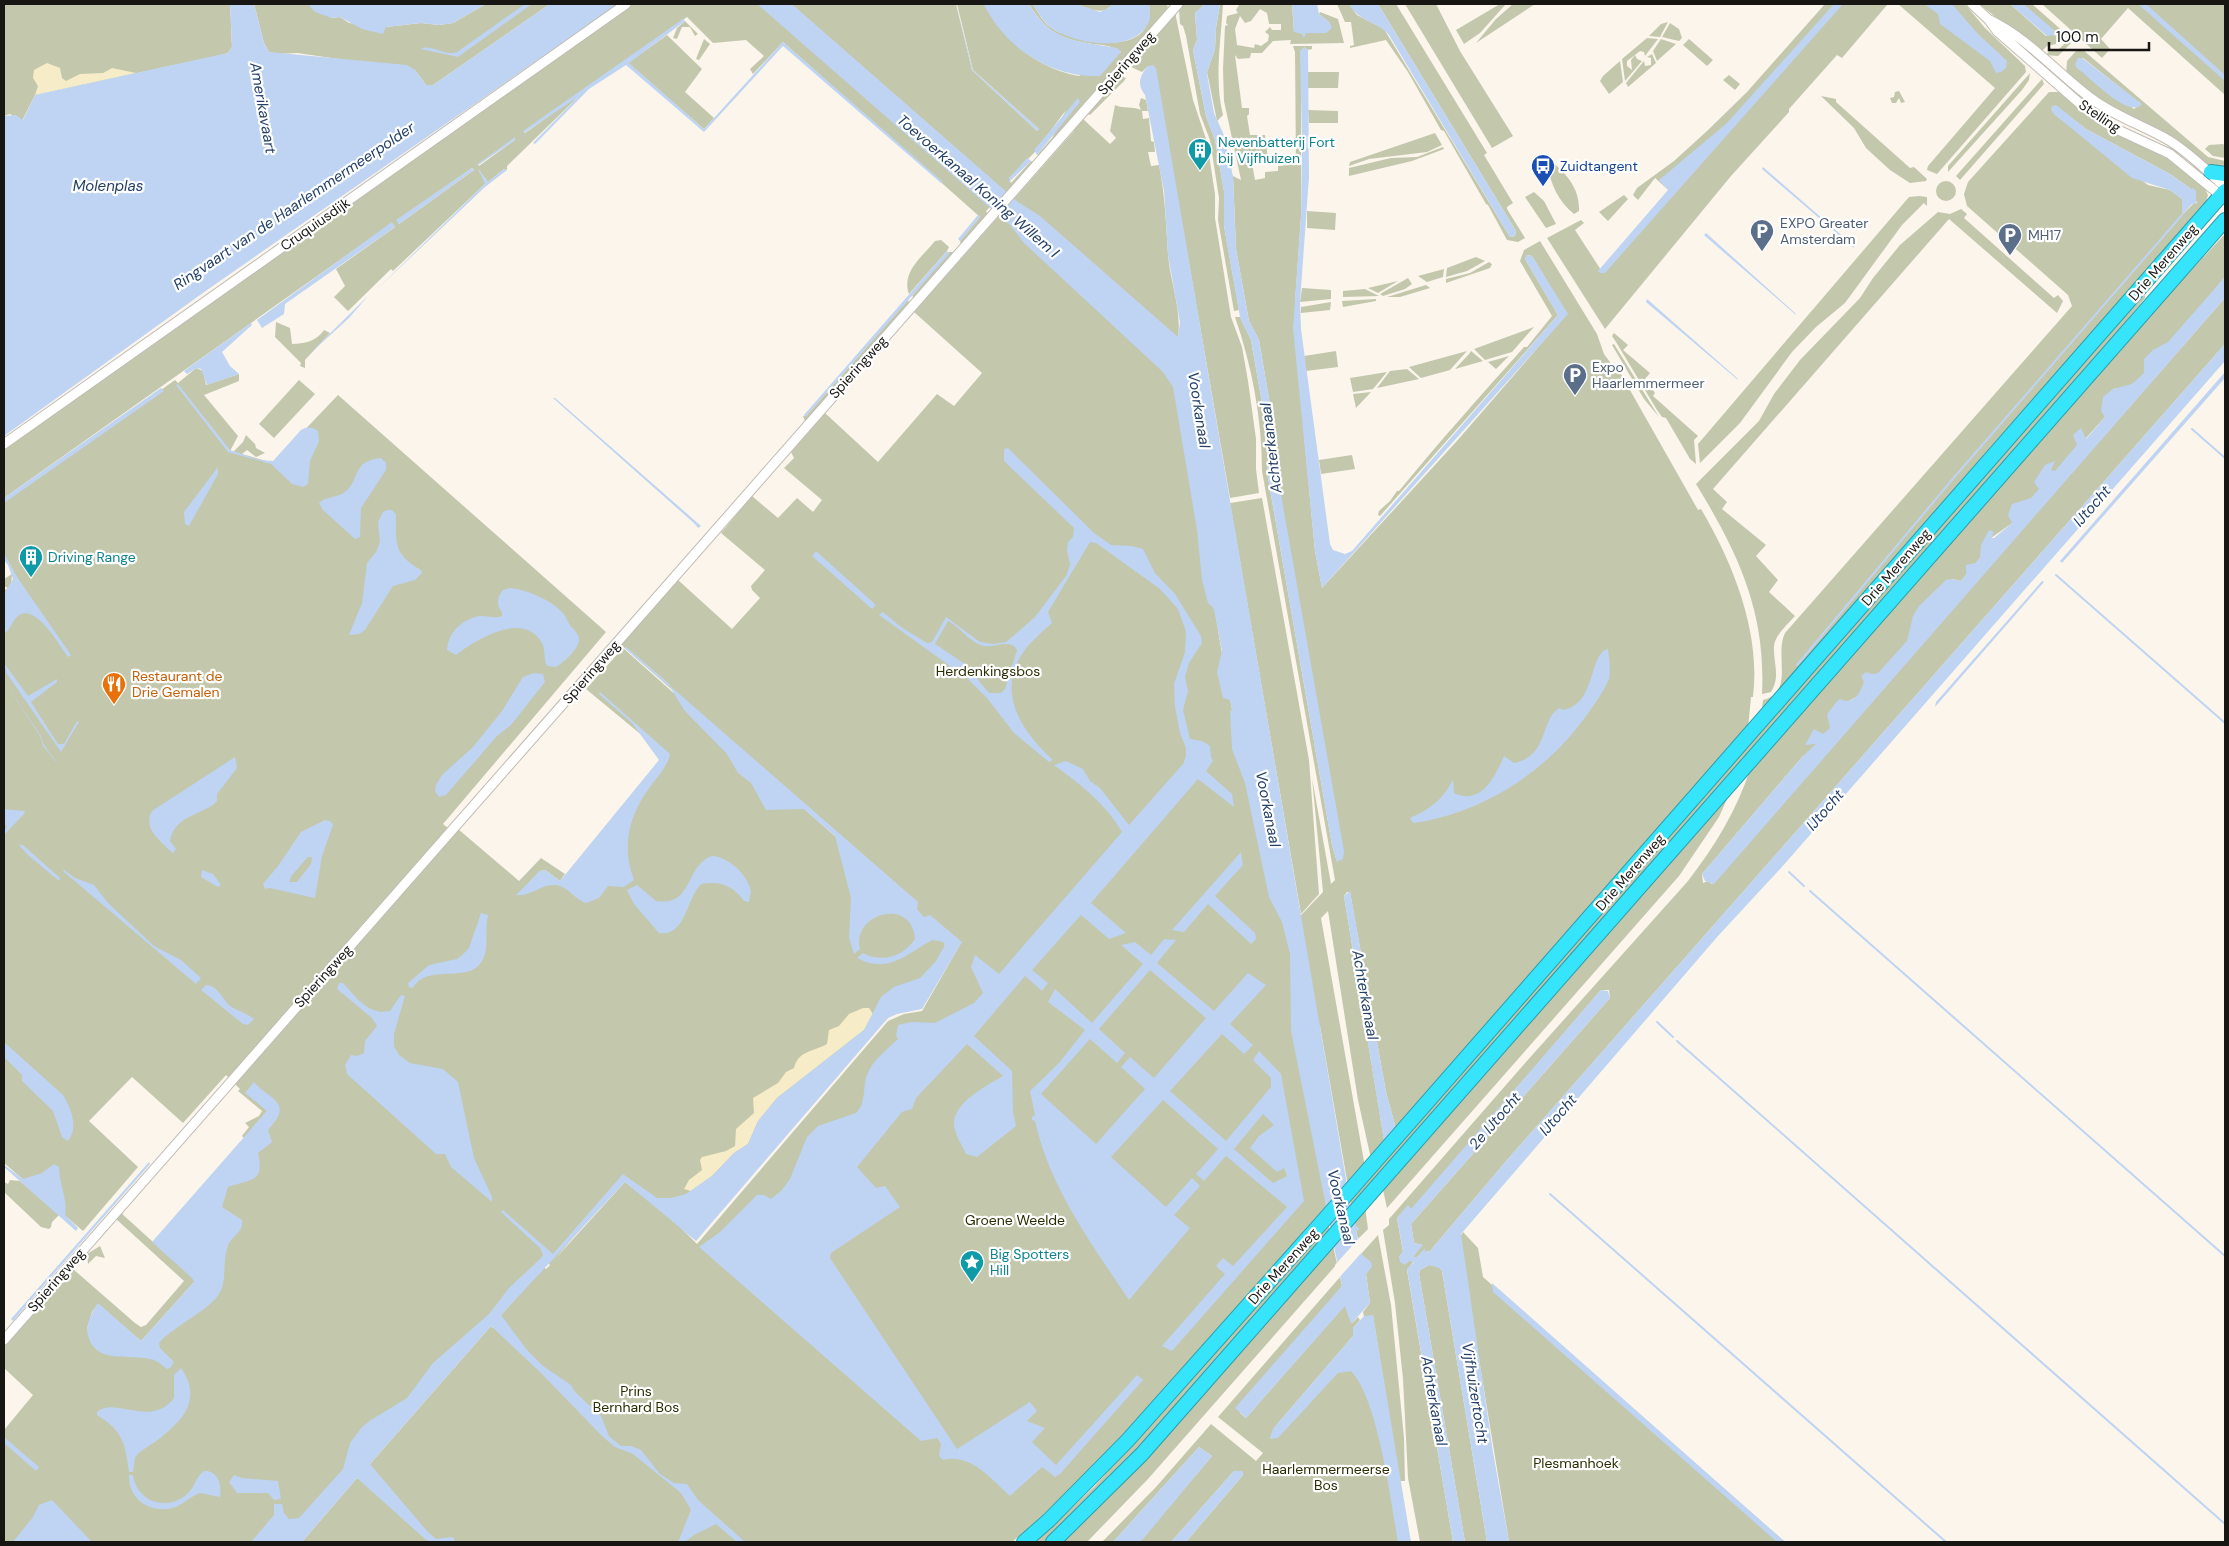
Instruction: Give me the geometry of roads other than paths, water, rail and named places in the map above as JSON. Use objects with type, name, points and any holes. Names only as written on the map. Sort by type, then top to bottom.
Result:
[{"type":"highway","points":[[2211,172],[2225,174]]},
{"type":"highway","name":"Drie Merenweg","points":[[1024,1542],[1049,1520],[1128,1440],[1354,1187],[2224,193]]},
{"type":"highway","name":"Drie Merenweg","points":[[1052,1542],[1142,1454],[2225,220]]},
{"type":"street","name":"Cruquiusdijk","points":[[4,444],[626,4]]},
{"type":"street","name":"Spieringweg","points":[[6,1334],[1178,4]]},
{"type":"street","name":"Stelling","points":[[1972,4],[1989,20],[1997,31],[2086,109],[2114,128],[2170,154],[2224,193]]},
{"type":"street","name":"Stelling","points":[[1989,20],[2002,26],[2042,56],[2093,100],[2122,118],[2170,141],[2211,172],[2224,193]]},
{"type":"water","name":"Molenplas","points":[[230,4],[254,4],[264,43],[269,52],[407,65],[415,70],[426,85],[433,85],[550,4],[618,4],[207,290],[4,436],[4,116],[16,115],[23,120],[35,95],[228,53],[232,47]]},
{"type":"water","points":[[308,4],[486,4],[453,23],[439,25],[421,23],[386,27],[383,34],[362,29],[340,17],[332,18],[315,12]]},
{"type":"water","points":[[525,4],[532,4],[458,57],[421,49],[429,48],[448,53],[457,52]]},
{"type":"water","points":[[757,4],[791,4],[794,6],[1018,202],[1040,216],[1178,337],[1180,322],[1168,255],[1164,191],[1145,95],[1140,84],[1141,77],[1148,66],[1153,65],[1156,68],[1351,1208],[1356,1226],[1360,1229],[1356,1231],[1361,1254],[1371,1262],[1372,1267],[1366,1274],[1370,1303],[1351,1324],[1345,1306],[1246,1418],[1235,1408],[1342,1286],[1291,1031],[1290,954],[1282,922],[1269,897],[1245,783],[1232,749],[1230,711],[1232,710],[1230,700],[1223,698],[1217,672],[1222,651],[1214,609],[1208,603],[1202,580],[1197,530],[1173,387],[1163,372],[1024,243],[1011,226]]},
{"type":"water","points":[[956,4],[973,70],[1039,129],[1037,131],[972,70]]},
{"type":"water","points":[[984,4],[1029,4],[1037,17],[1056,33],[1078,41],[1117,48],[1121,52],[1100,76],[1064,72],[1031,57],[1017,46],[993,20]]},
{"type":"water","points":[[1033,4],[1076,4],[1100,12],[1109,8],[1112,4],[1149,4],[1150,18],[1144,30],[1134,38],[1121,42],[1090,42],[1062,34],[1049,26]]},
{"type":"water","name":"Achterkanaal","points":[[1205,4],[1220,4],[1215,49],[1207,72],[1208,80],[1214,113],[1223,133],[1233,176],[1236,249],[1249,321],[1259,340],[1277,446],[1277,472],[1344,851],[1343,859],[1337,862],[1332,845],[1267,472],[1269,443],[1251,340],[1240,317],[1224,226],[1224,191],[1215,140],[1206,116],[1193,50],[1197,40],[1195,13]]},
{"type":"water","points":[[1292,4],[1317,4],[1319,14],[1330,23],[1332,28],[1326,33],[1306,33],[1304,38],[1302,34],[1294,32]]},
{"type":"water","points":[[1349,4],[1378,4],[1516,231],[1515,236],[1510,237],[1389,35],[1363,18]]},
{"type":"water","points":[[1834,4],[1843,4],[1605,273],[1600,273],[1598,271],[1668,190],[1659,180],[1726,124]]},
{"type":"water","points":[[1924,4],[1952,4],[1978,34],[2007,61],[2006,68],[1996,73],[1990,61],[1940,24],[1938,14]]},
{"type":"water","points":[[2010,4],[2023,4],[2054,30],[2054,35],[2047,36]]},
{"type":"water","points":[[2138,4],[2146,4],[2225,75],[2225,81]]},
{"type":"water","points":[[683,19],[685,21],[629,63],[704,129],[783,42],[943,182],[941,183],[783,46],[704,132],[626,65],[589,89],[535,144],[533,143],[578,97],[524,133],[523,131]]},
{"type":"water","points":[[1304,47],[1308,50],[1309,177],[1300,302],[1301,329],[1330,544],[1333,550],[1345,554],[1352,551],[1558,315],[1525,259],[1527,255],[1532,256],[1568,314],[1322,588],[1315,551],[1293,328],[1301,216],[1300,51]]},
{"type":"water","points":[[2078,58],[2082,58],[2142,104],[2139,107],[2132,107],[2106,93],[2076,67],[2075,64]]},
{"type":"water","points":[[1078,98],[1080,102],[1037,155],[1034,150]]},
{"type":"water","points":[[2056,105],[2086,129],[2170,174],[2191,189],[2193,188],[2196,191],[2196,204],[2192,204],[2182,215],[2182,199],[2170,190],[2132,178],[2054,114],[2051,110],[2052,106]]},
{"type":"water","points":[[515,137],[515,140],[477,166],[478,164]]},
{"type":"water","points":[[1027,158],[1031,161],[1009,182],[1009,178]]},
{"type":"water","points":[[1763,167],[1854,246],[1854,248],[1762,169]]},
{"type":"water","points":[[472,168],[474,170],[399,224],[396,220]]},
{"type":"water","points":[[478,168],[488,182],[504,169],[507,170],[485,187],[374,292],[485,184]]},
{"type":"water","points":[[978,215],[980,217],[960,241],[958,239]]},
{"type":"water","points":[[392,222],[395,227],[285,304],[284,314],[262,328],[257,320]]},
{"type":"water","points":[[1706,233],[1795,313],[1796,315],[1704,235]]},
{"type":"water","points":[[947,251],[948,255],[805,417],[804,415]]},
{"type":"water","points":[[2225,277],[2225,298],[1714,884],[1705,881],[1702,874],[1803,756],[1816,744],[1805,745],[1814,729],[1823,734],[1830,728],[1827,714],[1839,699],[1849,701],[1855,698],[1864,682],[1861,676],[1866,672],[1878,673],[1907,641],[1913,616],[1919,606],[1946,580],[1961,581],[1966,575],[1966,565],[1975,563],[1980,558],[1981,545],[1989,530],[1994,532],[1991,538],[1994,538],[2012,523],[2008,515],[2012,504],[2031,498],[2039,489],[2034,482],[2045,465],[2055,461],[2051,470],[2055,471],[2077,445],[2073,435],[2081,428],[2086,439],[2105,417],[2101,411],[2103,397],[2113,389],[2132,384],[2144,373],[2144,359],[2153,350],[2168,342]]},
{"type":"water","points":[[368,296],[349,318],[304,359]]},
{"type":"water","points":[[1647,299],[1737,378],[1738,380],[1646,302]]},
{"type":"water","points":[[251,323],[252,325],[222,352],[230,366],[239,374],[207,385],[201,369],[196,368],[187,374],[184,371]]},
{"type":"water","points":[[2225,344],[2225,361],[1781,868],[1718,936],[1461,1234],[1493,1452],[1509,1542],[1487,1542],[1442,1271],[1429,1265],[1420,1270],[1419,1274],[1465,1542],[1453,1542],[1407,1269],[1414,1262],[1409,1261],[1405,1265],[1400,1262],[1399,1257],[1403,1251],[1397,1218],[1408,1205],[1411,1209],[1601,990],[1608,991],[1610,998],[1411,1224],[1414,1243],[1423,1245],[1413,1257],[1417,1257],[1425,1248],[1425,1252],[1430,1251],[1507,1160]]},
{"type":"water","points":[[2225,372],[2225,378],[2062,563],[2060,561]]},
{"type":"water","points":[[178,384],[230,450],[260,460],[273,461],[301,430],[310,428],[318,431],[319,441],[310,461],[308,484],[303,487],[292,484],[271,464],[228,452],[176,385]]},
{"type":"water","points":[[161,388],[164,391],[4,503],[4,498]]},
{"type":"water","points":[[553,398],[555,398],[701,526],[698,528]]},
{"type":"water","points":[[1008,448],[1094,533],[1111,545],[1132,546],[1143,549],[1155,573],[1175,594],[1201,636],[1202,643],[1189,663],[1185,677],[1188,691],[1183,710],[1190,739],[1202,741],[1210,746],[1213,761],[1206,771],[1232,794],[1234,807],[1198,779],[1091,903],[1126,933],[1109,939],[1081,915],[1032,970],[1048,983],[1042,991],[1025,976],[974,1036],[1012,1071],[1013,1112],[1016,1126],[977,1157],[966,1154],[956,1132],[954,1125],[955,1117],[959,1109],[972,1096],[1003,1076],[967,1044],[916,1098],[912,1109],[902,1112],[857,1167],[876,1188],[885,1186],[900,1207],[831,1253],[830,1258],[957,1449],[1030,1402],[1037,1411],[1027,1421],[1045,1428],[1032,1442],[1056,1465],[1137,1375],[1143,1380],[1060,1474],[1055,1477],[1042,1467],[1010,1496],[988,1475],[971,1464],[963,1460],[943,1460],[939,1456],[941,1444],[937,1438],[921,1441],[699,1247],[720,1232],[757,1195],[764,1195],[771,1199],[781,1191],[790,1179],[807,1137],[818,1126],[856,1113],[862,1104],[867,1075],[877,1059],[898,1039],[896,1035],[898,1025],[912,1022],[935,1023],[974,1003],[983,993],[971,967],[975,955],[999,974],[1122,832],[1100,803],[1083,787],[1054,765],[1066,761],[1083,769],[1090,781],[1100,788],[1129,825],[1183,764],[1186,748],[1180,733],[1175,707],[1174,684],[1185,652],[1186,632],[1178,609],[1160,589],[1096,543],[1090,542],[1048,612],[1052,623],[1027,647],[1017,663],[1012,678],[1015,708],[1021,722],[1053,760],[1049,762],[1014,733],[987,698],[968,679],[879,615],[883,612],[901,627],[927,643],[932,642],[946,617],[980,642],[993,644],[1006,642],[1035,617],[1066,576],[1070,565],[1067,551],[1068,542],[1073,537],[1074,528],[1004,461],[1004,449]],"holes":[[[948,621],[979,644],[984,646],[1007,644],[1014,646],[1017,650],[1005,689],[1001,693],[989,693],[965,664],[935,644]]]},
{"type":"water","points":[[381,458],[386,463],[386,470],[361,508],[360,537],[355,539],[323,510],[319,503],[345,492],[365,463]]},
{"type":"water","points":[[218,467],[218,474],[189,526],[185,524],[184,512]]},
{"type":"water","points":[[392,510],[396,514],[397,540],[401,553],[422,573],[415,580],[393,586],[365,630],[359,634],[349,635],[362,603],[367,563],[376,552],[380,542],[378,522],[383,512]]},
{"type":"water","points":[[816,551],[876,605],[872,609],[812,556]]},
{"type":"water","points":[[4,553],[17,577],[71,655],[68,657],[46,627],[32,615],[25,613],[18,616],[4,634],[4,594],[13,579],[4,560]]},
{"type":"water","points":[[2042,581],[2044,582],[1935,707],[1936,702]]},
{"type":"water","points":[[510,588],[531,593],[557,607],[578,634],[579,642],[574,651],[556,667],[547,666],[542,643],[534,633],[523,629],[512,628],[499,631],[475,642],[456,655],[447,650],[450,637],[463,622],[475,617],[502,616],[498,598],[503,590]]},
{"type":"water","points":[[1608,649],[1610,675],[1605,688],[1573,733],[1555,752],[1513,785],[1489,799],[1465,810],[1413,823],[1410,818],[1436,803],[1453,779],[1454,793],[1472,796],[1480,792],[1492,780],[1504,756],[1514,763],[1534,753],[1549,719],[1554,713],[1560,708],[1563,710],[1574,706],[1582,699],[1597,660]]},
{"type":"water","points":[[4,663],[28,696],[57,679],[57,682],[31,702],[58,744],[64,744],[77,721],[79,722],[61,752],[7,674]]},
{"type":"water","points":[[534,673],[543,674],[545,682],[511,725],[497,736],[446,795],[439,797],[435,791],[442,775],[473,747],[502,711],[523,677]]},
{"type":"water","points":[[4,681],[41,736],[45,747],[58,764],[43,746],[40,736]]},
{"type":"water","points":[[669,685],[918,902],[917,909],[924,917],[930,915],[962,942],[922,1009],[897,1014],[888,1018],[696,1241],[625,1182],[501,1315],[527,1350],[543,1366],[571,1385],[575,1392],[601,1416],[609,1436],[621,1446],[631,1446],[641,1450],[660,1474],[674,1483],[687,1484],[698,1500],[745,1542],[737,1542],[716,1524],[694,1535],[685,1542],[678,1542],[691,1510],[681,1493],[633,1454],[615,1447],[602,1436],[541,1373],[491,1326],[370,1464],[427,1531],[436,1539],[453,1537],[455,1542],[431,1542],[425,1539],[357,1478],[302,1542],[251,1542],[274,1515],[274,1504],[282,1504],[284,1513],[289,1519],[299,1518],[343,1469],[350,1443],[362,1427],[407,1398],[433,1363],[489,1314],[509,1288],[541,1258],[543,1255],[540,1248],[501,1212],[503,1210],[553,1254],[623,1174],[657,1198],[671,1198],[686,1194],[712,1176],[734,1153],[748,1144],[758,1121],[777,1098],[864,1030],[881,997],[894,987],[920,978],[936,961],[945,945],[943,942],[933,940],[906,956],[888,963],[869,963],[857,958],[863,953],[877,958],[898,954],[915,939],[911,926],[904,918],[894,914],[883,915],[873,919],[864,927],[860,937],[860,949],[854,954],[849,938],[851,898],[835,836],[804,809],[766,810],[751,783],[738,773],[727,754],[684,710]]},
{"type":"water","points":[[600,692],[670,754],[665,767],[643,798],[632,820],[629,831],[628,855],[634,880],[624,887],[608,886],[599,898],[586,903],[564,888],[555,885],[545,886],[526,894],[516,895],[540,871],[545,870],[560,881],[659,760],[632,723],[599,694]]},
{"type":"water","points":[[235,757],[237,768],[217,794],[217,801],[205,810],[190,816],[177,826],[173,832],[170,841],[176,849],[173,853],[158,839],[151,829],[149,823],[152,811]]},
{"type":"water","points":[[4,809],[24,811],[25,813],[4,835],[4,830],[7,827],[4,823]]},
{"type":"water","points":[[325,820],[330,821],[333,825],[322,856],[315,898],[270,888],[265,889],[263,884],[301,832]],"holes":[[[308,857],[312,857],[311,864],[297,882],[289,882],[292,875]]]},
{"type":"water","points":[[19,845],[23,845],[60,878],[59,881],[28,855]]},
{"type":"water","points":[[1241,852],[1243,865],[1215,896],[1255,933],[1256,939],[1251,944],[1208,904],[1184,932],[1172,930]]},
{"type":"water","points":[[712,856],[731,863],[746,878],[751,891],[749,902],[744,901],[735,891],[725,885],[714,883],[701,884],[675,929],[668,933],[659,933],[634,904],[627,890],[637,885],[656,901],[668,901],[677,898],[683,892],[697,868],[703,861]]},
{"type":"water","points":[[63,869],[75,878],[94,885],[108,903],[154,946],[181,960],[201,978],[196,984],[64,872]]},
{"type":"water","points":[[202,870],[213,874],[221,885],[218,887],[201,877]]},
{"type":"water","name":"Achterkanaal","points":[[1350,891],[1386,1092],[1395,1125],[1393,1132],[1384,1141],[1344,896]]},
{"type":"water","points":[[481,913],[488,915],[486,949],[480,964],[472,970],[462,973],[430,976],[420,980],[413,988],[409,987],[408,983],[429,965],[457,959],[469,948]]},
{"type":"water","points":[[1164,939],[1176,940],[1157,963],[1214,1011],[1248,973],[1266,985],[1230,1024],[1253,1045],[1244,1054],[1222,1034],[1170,1091],[1226,1141],[1271,1087],[1271,1078],[1253,1060],[1259,1051],[1281,1074],[1304,1201],[1172,1351],[1162,1346],[1225,1274],[1216,1266],[1223,1258],[1233,1266],[1287,1207],[1226,1156],[1204,1181],[1196,1174],[1218,1149],[1163,1100],[1111,1157],[1166,1207],[1192,1178],[1200,1186],[1174,1215],[1190,1228],[1129,1300],[1073,1214],[1061,1192],[1042,1146],[1035,1121],[1032,1120],[1032,1117],[1035,1115],[1030,1091],[1059,1063],[1085,1030],[1048,1002],[1055,989],[1092,1023],[1143,964],[1121,945],[1135,942],[1151,955]],"holes":[[[1150,970],[1206,1018],[1154,1078],[1130,1057],[1121,1067],[1145,1089],[1096,1144],[1041,1094],[1090,1039],[1117,1063],[1125,1053],[1099,1029]],[[1263,1114],[1274,1125],[1259,1136],[1250,1148],[1277,1172],[1284,1168],[1287,1176],[1273,1183],[1234,1149]]]},
{"type":"water","points":[[339,983],[343,983],[358,999],[376,1011],[390,1011],[401,995],[405,996],[394,1034],[394,1046],[399,1055],[410,1063],[443,1069],[458,1082],[474,1158],[492,1197],[492,1202],[451,1167],[445,1154],[436,1154],[347,1074],[345,1065],[351,1055],[357,1056],[364,1053],[365,1041],[377,1026],[372,1018],[337,989]]},
{"type":"water","points":[[206,985],[216,989],[229,1005],[254,1019],[248,1025],[243,1024],[201,990]]},
{"type":"water","points":[[4,1042],[63,1095],[73,1118],[73,1130],[68,1141],[62,1137],[53,1111],[22,1081],[22,1075],[4,1057]]},
{"type":"water","points":[[254,1082],[277,1102],[279,1113],[268,1130],[272,1142],[258,1153],[260,1170],[258,1175],[249,1181],[228,1187],[222,1207],[242,1220],[242,1224],[228,1246],[222,1288],[218,1295],[212,1302],[159,1343],[160,1348],[174,1362],[170,1368],[167,1369],[153,1360],[114,1356],[98,1351],[92,1345],[87,1327],[93,1310],[98,1303],[141,1341],[194,1282],[192,1278],[152,1242],[267,1111],[245,1093]]},
{"type":"water","points":[[149,1162],[150,1164],[13,1321],[11,1319]]},
{"type":"water","points":[[54,1164],[59,1167],[66,1209],[65,1215],[78,1228],[76,1231],[4,1167],[4,1165],[23,1179],[42,1173]]},
{"type":"water","points":[[1492,1283],[1785,1542],[1777,1542],[1493,1292]]},
{"type":"water","points":[[1373,1315],[1411,1542],[1398,1542],[1376,1427],[1369,1404],[1351,1371],[1338,1373],[1278,1438],[1270,1439],[1273,1429],[1353,1336],[1353,1328],[1364,1316]]},
{"type":"water","points":[[181,1368],[188,1380],[190,1391],[186,1410],[173,1427],[136,1456],[133,1472],[129,1472],[126,1453],[121,1439],[106,1421],[97,1415],[97,1412],[105,1408],[114,1407],[144,1412],[155,1411],[165,1407],[174,1398],[174,1375]]},
{"type":"water","points":[[4,1437],[39,1467],[36,1471],[4,1443]]},
{"type":"water","points":[[1199,1447],[1212,1456],[1144,1538],[1139,1542],[1113,1542]]},
{"type":"water","points":[[204,1471],[213,1473],[218,1479],[220,1483],[220,1497],[200,1493],[176,1507],[167,1509],[159,1509],[144,1504],[137,1499],[130,1484],[129,1475],[133,1475],[136,1485],[147,1498],[155,1502],[172,1502],[188,1493]]},
{"type":"water","points":[[1234,1471],[1242,1471],[1243,1475],[1186,1542],[1171,1542]]},
{"type":"water","points":[[234,1475],[242,1478],[278,1481],[281,1499],[274,1500],[268,1493],[237,1493],[229,1482]]},
{"type":"water","points":[[52,1500],[92,1542],[13,1542],[33,1517],[39,1505]]},
{"type":"waterway","points":[[1797,665],[1951,481],[2182,215]]},
{"type":"waterway","points":[[2192,429],[2225,458]]},
{"type":"waterway","points":[[2056,575],[2225,723]]},
{"type":"waterway","points":[[626,648],[669,685]]},
{"type":"waterway","points":[[1789,872],[1804,886]]},
{"type":"waterway","points":[[1810,891],[2225,1256]]},
{"type":"waterway","points":[[1657,1022],[1673,1037]]},
{"type":"waterway","points":[[1677,1041],[2225,1524]]},
{"type":"waterway","points":[[1550,1194],[1946,1542]]},
{"type":"place","name":"Nevenbatterij Fort bij Vijfhuizen","points":[[1200,171]]},
{"type":"place","name":"Zuidtangent","points":[[1543,187]]},
{"type":"place","name":"EXPO Greater Amsterdam","points":[[1762,252]]},
{"type":"place","name":"MH17","points":[[2010,256]]},
{"type":"place","name":"Expo Haarlemmermeer","points":[[1575,396]]},
{"type":"place","name":"Driving Range","points":[[31,578]]},
{"type":"place","name":"Restaurant de Drie Gemalen","points":[[114,705]]},
{"type":"place","name":"Big Spotters Hill","points":[[972,1283]]},
{"type":"water label","name":"Amerikavaart","points":[[263,108]]},
{"type":"water label","name":"Toevoerkanaal Koning Willem I","points":[[978,186]]},
{"type":"water label","name":"Ringvaart van de Haarlemmermeerpolder","points":[[294,206]]},
{"type":"water label","name":"Voorkanaal","points":[[1199,410]]},
{"type":"water label","name":"IJtocht","points":[[2092,506]]},
{"type":"water label","name":"Voorkanaal","points":[[1268,809]]},
{"type":"water label","name":"IJtocht","points":[[1825,810]]},
{"type":"water label","name":"IJtocht","points":[[1558,1115]]},
{"type":"water label","name":"2e IJtocht","points":[[1495,1121]]},
{"type":"water label","name":"Voorkanaal","points":[[1341,1207]]},
{"type":"water label","name":"Vijfhuizertocht","points":[[1475,1393]]},
{"type":"park label","name":"Herdenkingsbos","points":[[988,671]]},
{"type":"park label","name":"Groene Weelde","points":[[1015,1220]]},
{"type":"park label","name":"Prins Bernhard Bos","points":[[636,1399]]},
{"type":"park label","name":"Plesmanhoek","points":[[1576,1463]]},
{"type":"park label","name":"Haarlemmermeerse Bos","points":[[1326,1478]]}]
